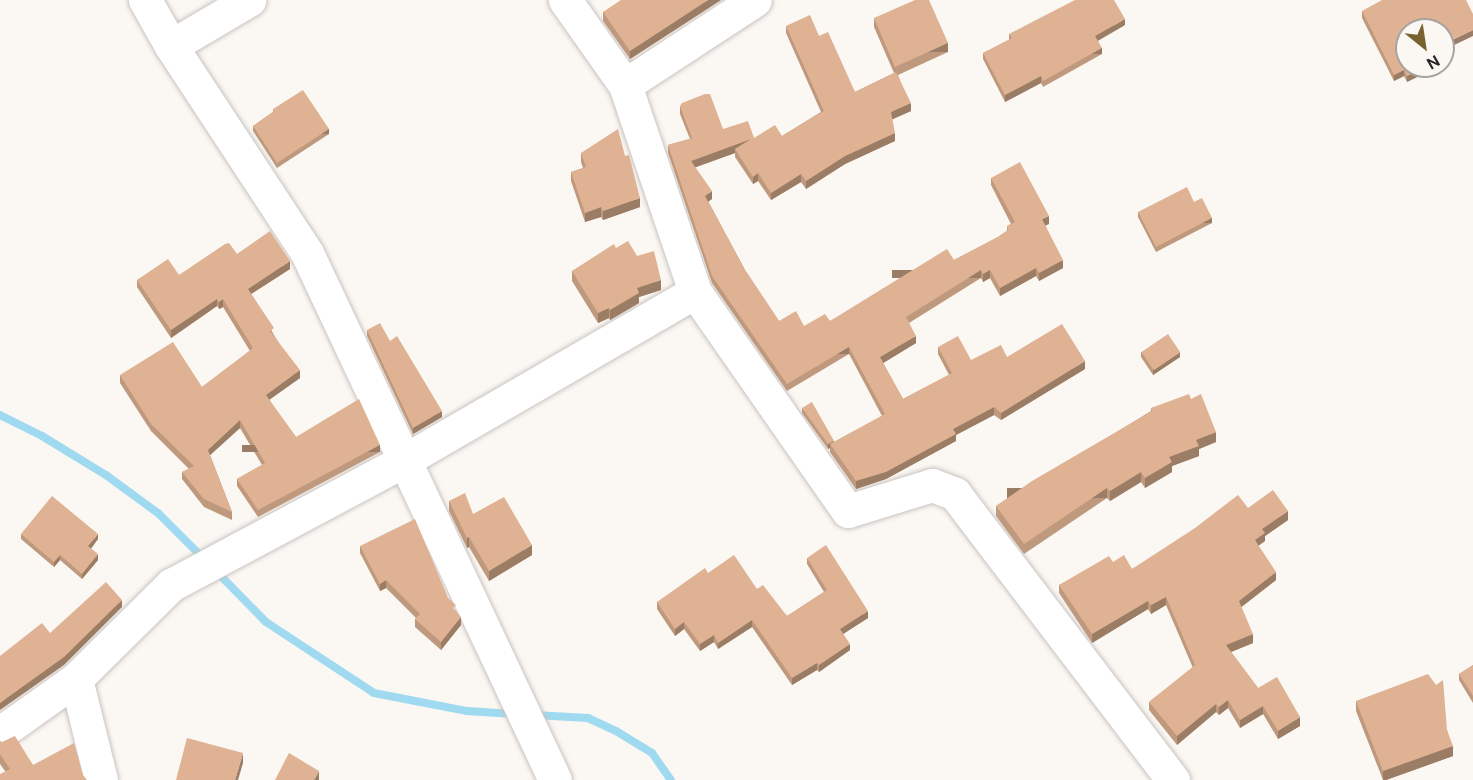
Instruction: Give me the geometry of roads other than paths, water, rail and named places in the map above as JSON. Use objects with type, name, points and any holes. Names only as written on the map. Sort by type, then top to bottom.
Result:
[{"type":"street","points":[[145,0],[171,46],[307,253],[551,771]]},
{"type":"street","points":[[171,46],[249,0]]},
{"type":"street","points":[[565,0],[625,85],[695,292],[848,511],[932,484],[955,494],[1173,780]]},
{"type":"street","points":[[625,85],[755,0]]},
{"type":"street","points":[[0,733],[76,679],[171,585],[405,460],[695,292]]},
{"type":"street","points":[[76,679],[101,780]]},
{"type":"waterway","points":[[0,415],[42,436],[106,475],[159,514],[204,559]]},
{"type":"waterway","points":[[215,570],[266,622],[374,693],[467,711],[515,714]]},
{"type":"waterway","points":[[534,715],[588,718],[616,731],[652,753],[671,780]]}]
